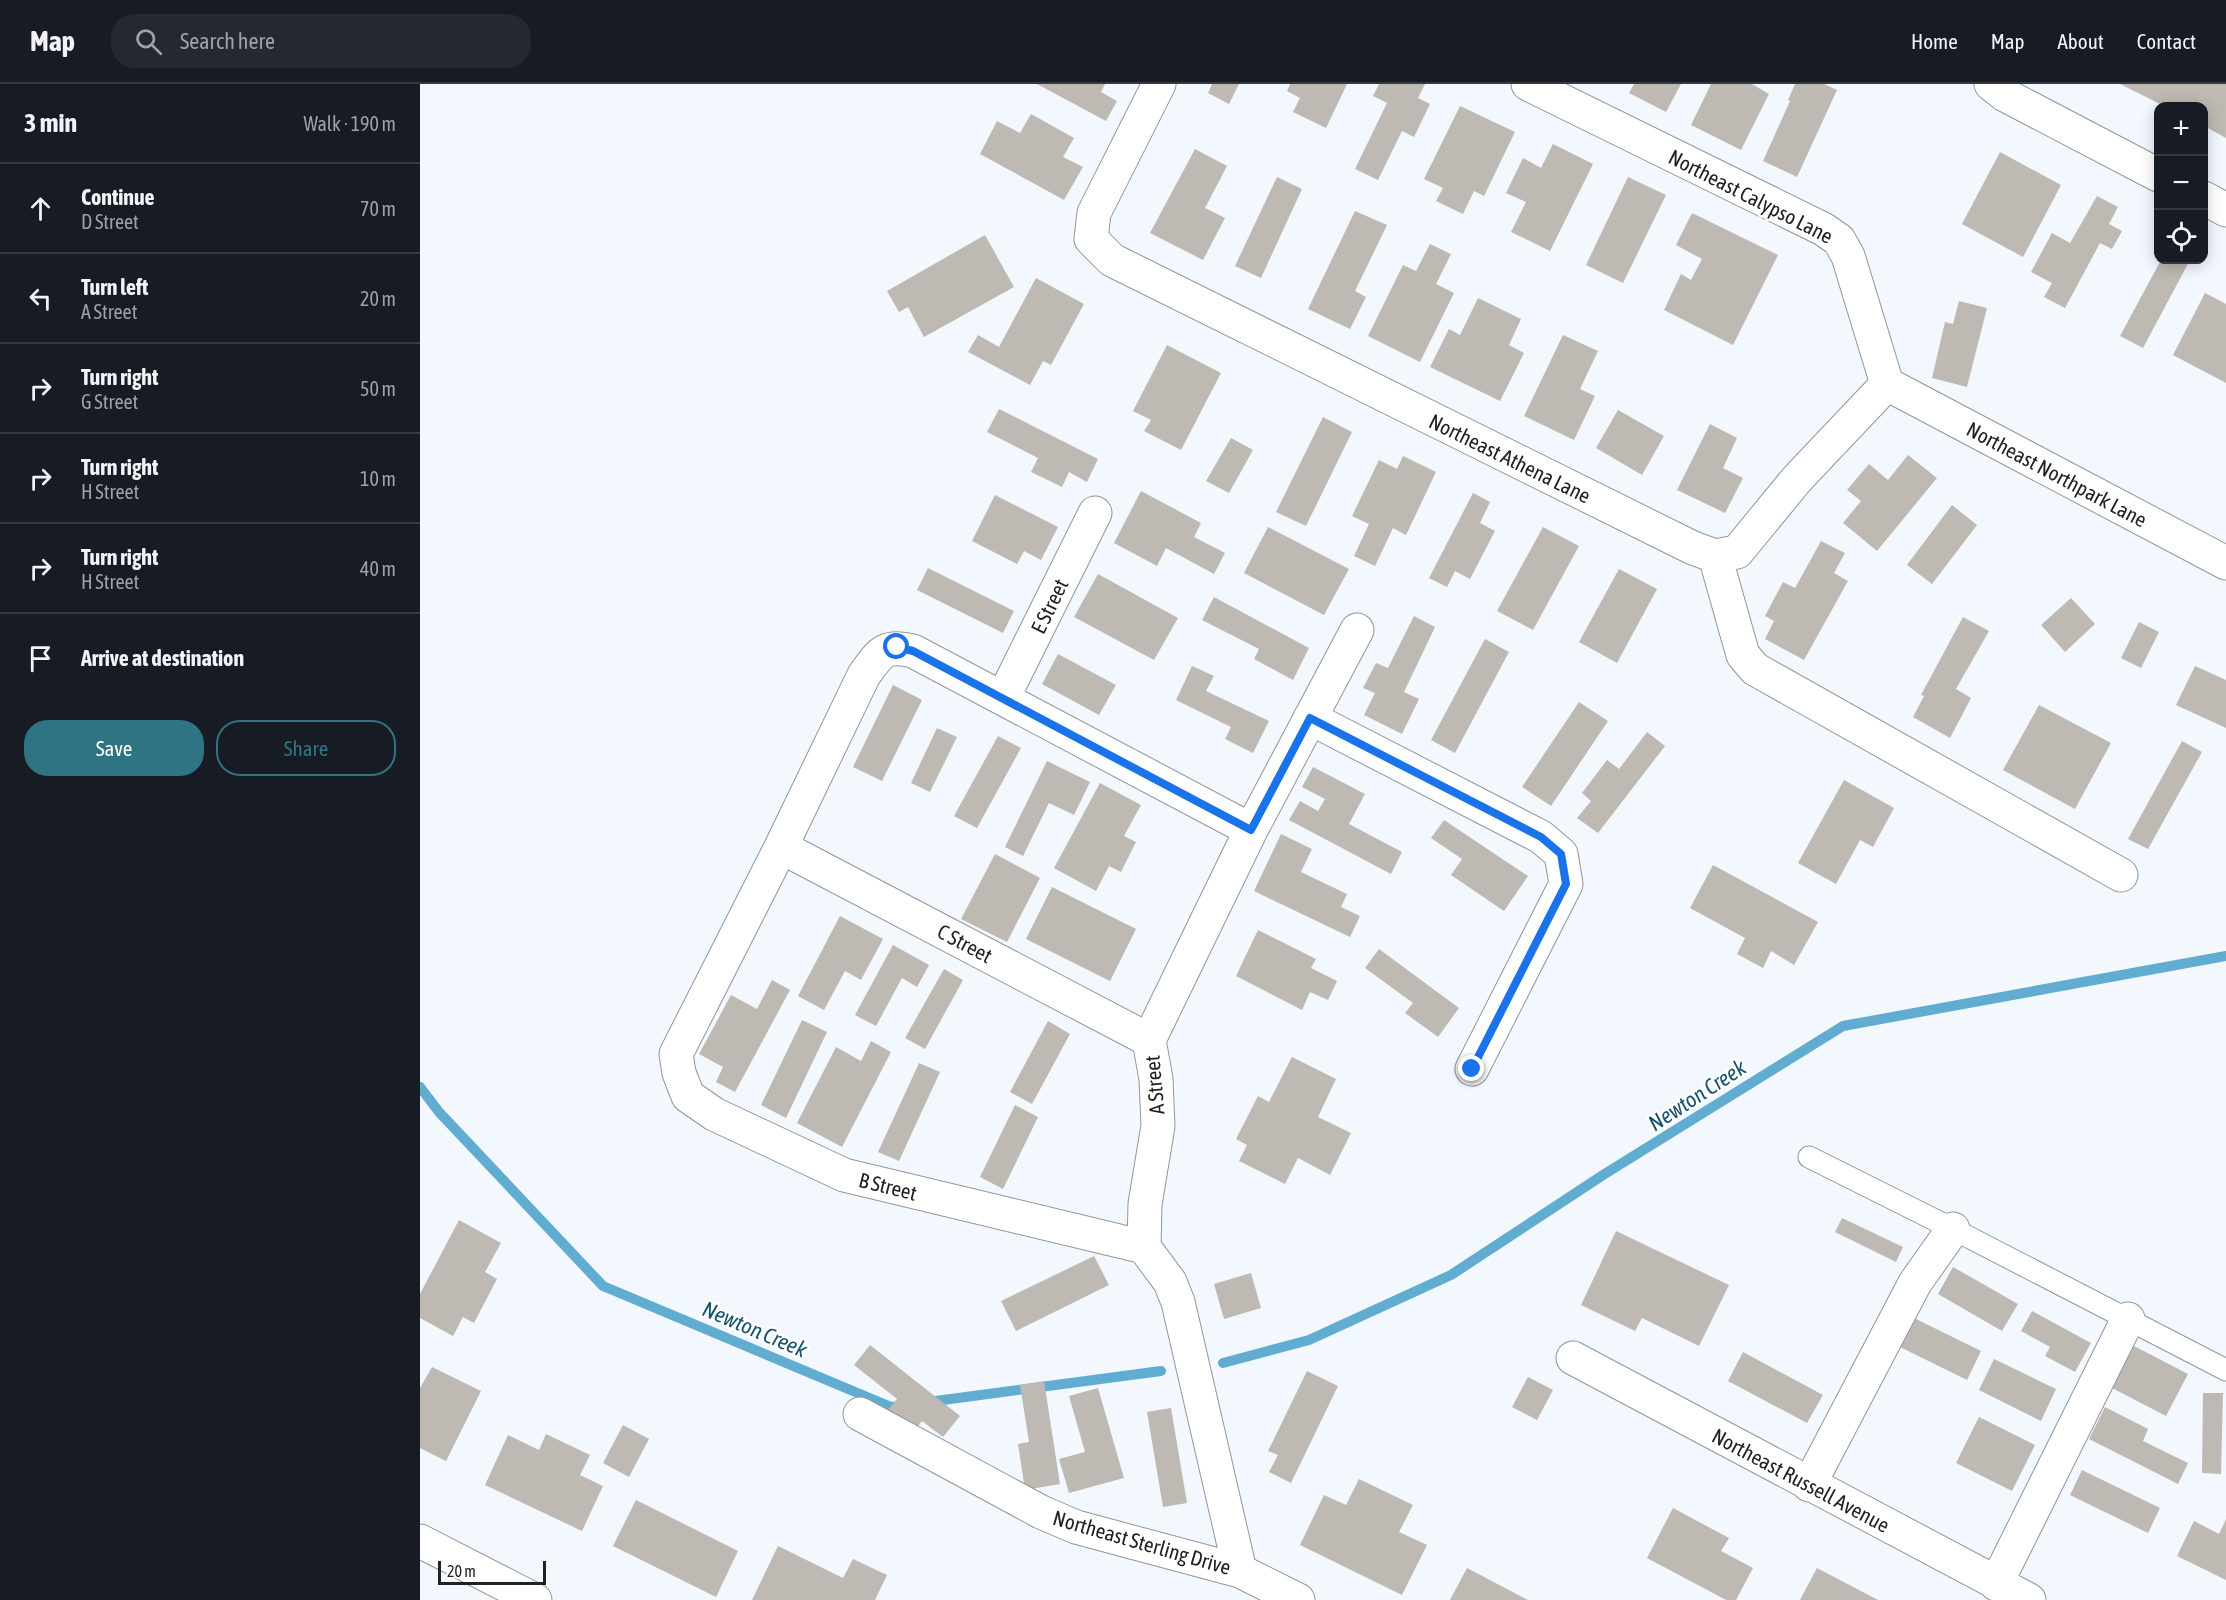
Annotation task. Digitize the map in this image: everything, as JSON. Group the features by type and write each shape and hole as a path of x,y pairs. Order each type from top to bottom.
{"street":[{"name":"Northeast Athena Lane","path":"1159,84 1094,213 1091,239 1112,260 1693,548 1716,556"},
{"name":"Northeast Calypso Lane","path":"1528,84 1812,224 1839,240 1848,256 1887,384"},
{"path":"1991,84 2005,95 2154,173"},
{"path":"2208,200 2226,210"},
{"path":"1887,384 1797,478 1737,552 1716,556 1743,655 1755,669 2121,875"},
{"name":"Northeast Northpark Lane","path":"1887,384 2226,563"},
{"name":"E Street","path":"1003,698 1095,513"},
{"name":"A Street","path":"1144,1247 1144,1204 1158,1126 1156,1079 1149,1040 1251,830 1357,630"},
{"path":"781,847 864,675 879,654 897,647 913,651 1251,830"},
{"path":"1310,718 1541,837 1561,854 1566,884 1472,1069"},
{"name":"C Street","path":"781,847 1149,1040"},
{"name":"B Street","path":"781,847 676,1054 679,1073 688,1096 714,1114 844,1175 1144,1247"},
{"path":"1809,1485 1915,1283 1953,1229"},
{"path":"1144,1247 1170,1282 1178,1302 1240,1571"},
{"path":"1996,1584 2128,1319"},
{"name":"Northeast Russell Avenue","path":"1573,1358 2029,1600"},
{"name":"Northeast Sterling Drive","path":"860,1414 1041,1512 1076,1527 1240,1571 1298,1600"},
{"path":"420,1541 535,1600"}],"lane":[{"path":"1809,1158 1953,1229 2226,1370"}],"building":[{"path":"1037,84 1105,84 1101,92 1117,101 1106,121"},
{"path":"1212,84 1239,84 1229,104 1208,93"},
{"path":"1290,84 1347,84 1326,128 1293,112 1300,98 1287,91"},
{"path":"1379,84 1425,84 1418,98 1430,104 1414,137 1402,131 1378,180 1355,169 1387,103 1373,96"},
{"path":"1634,84 1681,84 1666,112 1629,93"},
{"path":"1711,84 1752,84 1769,94 1741,150 1691,125"},
{"path":"1795,84 1824,84 1837,90 1797,177 1763,161 1790,101 1788,100"},
{"path":"2120,84 2226,84 2226,138 2208,128 2208,102 2156,102"},
{"path":"1460,106 1515,132 1484,196 1474,191 1463,214 1436,201 1443,188 1424,179"},
{"path":"1031,114 1074,138 1063,157 1083,167 1064,200 980,154 997,121 1020,133"},
{"path":"1553,144 1593,164 1550,251 1511,232 1526,202 1506,193 1523,158 1541,168"},
{"path":"1195,149 1227,166 1205,208 1225,218 1203,260 1150,233"},
{"path":"2000,152 2061,185 2023,257 1962,224"},
{"path":"1277,177 1302,189 1261,278 1235,266"},
{"path":"1628,177 1666,195 1623,283 1586,265"},
{"path":"2097,196 2118,207 2109,224 2122,231 2112,249 2100,243 2065,308 2044,297 2052,283 2031,272 2052,233 2070,243"},
{"path":"1355,211 1387,225 1355,291 1366,297 1350,329 1308,309"},
{"path":"1692,213 1778,255 1733,345 1664,310 1681,274 1691,280 1702,259 1676,245"},
{"path":"985,235 1014,287 924,337 908,307 899,312 887,291"},
{"path":"1430,244 1451,254 1436,284 1454,293 1420,362 1368,336 1403,265 1416,271"},
{"path":"2159,264 2188,264 2143,348 2120,336"},
{"path":"1036,278 1084,304 1051,365 1043,361 1030,385 968,352 978,335 999,347"},
{"path":"2205,293 2226,304 2226,383 2173,355"},
{"path":"1478,298 1521,319 1509,345 1524,353 1500,401 1430,367 1449,329 1460,335"},
{"path":"1959,301 1987,308 1967,387 1932,378 1945,322 1953,324"},
{"path":"1563,335 1598,351 1580,389 1595,396 1574,440 1524,416"},
{"path":"1167,345 1221,373 1181,450 1144,431 1151,420 1133,411"},
{"path":"999,409 1098,459 1087,482 1069,472 1062,487 1031,472 1038,458 987,432"},
{"path":"1618,410 1664,436 1642,475 1596,448"},
{"path":"1323,417 1352,432 1306,526 1276,512"},
{"path":"1710,424 1737,438 1723,468 1743,478 1725,513 1677,490"},
{"path":"1231,438 1253,450 1229,493 1206,481"},
{"path":"1908,455 1937,478 1877,551 1843,523 1861,501 1847,490 1869,464 1888,480"},
{"path":"1403,456 1436,472 1406,535 1393,528 1375,566 1354,556 1369,524 1352,516 1379,460 1397,469"},
{"path":"1141,491 1201,523 1194,537 1225,553 1214,574 1166,548 1157,566 1114,543"},
{"path":"1473,493 1490,502 1480,523 1495,531 1470,579 1455,571 1447,587 1429,578"},
{"path":"995,495 1058,527 1041,560 1024,551 1017,564 972,541"},
{"path":"1952,505 1977,525 1932,584 1907,565"},
{"path":"1268,527 1349,569 1324,615 1244,573"},
{"path":"1543,527 1579,546 1533,630 1497,611"},
{"path":"1821,541 1845,553 1834,573 1848,581 1804,660 1765,639 1774,621 1765,616 1783,582 1795,588"},
{"path":"928,568 1014,611 1003,633 917,590"},
{"path":"1619,569 1657,589 1617,663 1579,642"},
{"path":"1098,574 1178,618 1154,660 1074,617"},
{"path":"1214,597 1309,648 1293,680 1254,659 1259,649 1202,620"},
{"path":"2071,598 2095,624 2065,652 2041,625"},
{"path":"1414,616 1435,627 1404,692 1419,699 1402,734 1364,715 1375,693 1363,688 1376,663 1388,668"},
{"path":"1963,617 1989,631 1956,689 1971,698 1950,738 1913,717 1924,696 1921,695"},
{"path":"2139,622 2159,632 2141,668 2121,658"},
{"path":"1485,639 1509,652 1455,753 1431,740"},
{"path":"1058,654 1116,685 1099,715 1042,684"},
{"path":"1192,666 1214,676 1206,691 1269,721 1253,753 1225,739 1231,727 1176,700"},
{"path":"2195,666 2226,680 2226,728 2176,705"},
{"path":"893,685 922,700 882,781 853,767"},
{"path":"1579,702 1608,721 1551,806 1522,787"},
{"path":"2039,705 2111,743 2075,809 2003,770"},
{"path":"937,728 957,737 930,792 911,783"},
{"path":"1647,732 1665,746 1598,833 1577,818 1591,801 1582,793 1607,760 1619,769"},
{"path":"998,736 1021,748 977,828 954,816"},
{"path":"2182,741 2202,752 2148,849 2128,839"},
{"path":"1047,761 1090,782 1074,815 1049,803 1023,856 1005,847"},
{"path":"1313,767 1365,794 1349,824 1402,852 1391,874 1289,820 1300,801 1318,811 1325,799 1302,787"},
{"path":"1844,780 1894,808 1873,847 1860,840 1836,884 1798,863"},
{"path":"1100,783 1141,805 1124,836 1136,842 1121,872 1109,866 1096,891 1054,868"},
{"path":"1444,820 1528,876 1504,911 1451,875 1462,859 1431,838"},
{"path":"1281,834 1312,849 1301,872 1347,894 1341,907 1360,916 1350,937 1254,891"},
{"path":"995,854 1040,878 1007,942 961,919"},
{"path":"1713,865 1818,922 1794,965 1771,951 1763,968 1737,954 1745,938 1690,908"},
{"path":"1052,887 1136,929 1110,981 1026,939"},
{"path":"840,916 883,939 861,980 845,971 824,1010 798,996"},
{"path":"1258,930 1316,959 1311,968 1337,981 1328,1000 1310,992 1302,1010 1236,976"},
{"path":"893,945 929,965 917,987 902,978 876,1026 855,1015"},
{"path":"1379,949 1459,1008 1438,1037 1405,1013 1413,1003 1365,968"},
{"path":"944,969 963,980 925,1049 905,1038"},
{"path":"772,980 790,990 735,1092 716,1082 723,1067 699,1054 731,995 757,1009"},
{"path":"802,1020 827,1032 786,1118 761,1105"},
{"path":"1048,1021 1070,1034 1032,1104 1010,1092"},
{"path":"871,1041 891,1052 842,1147 797,1123 836,1047 861,1061"},
{"path":"1292,1057 1336,1079 1318,1117 1351,1133 1330,1175 1298,1158 1285,1184 1239,1161 1247,1145 1236,1139 1258,1096 1269,1102"},
{"path":"919,1063 940,1072 899,1161 878,1152"},
{"path":"1015,1105 1038,1117 1003,1189 980,1177"},
{"path":"1842,1218 1903,1247 1896,1262 1835,1232"},
{"path":"459,1220 501,1243 485,1272 497,1279 474,1323 463,1317 453,1336 420,1318 420,1294"},
{"path":"1616,1231 1729,1285 1699,1346 1642,1318 1635,1331 1581,1305"},
{"path":"1094,1256 1109,1285 1016,1331 1001,1301"},
{"path":"1953,1267 2018,1304 2002,1331 1938,1294"},
{"path":"1251,1273 1261,1308 1224,1319 1214,1284"},
{"path":"2032,1311 2091,1343 2075,1372 2045,1356 2050,1347 2021,1331"},
{"path":"1914,1318 1981,1351 1967,1380 1900,1347"},
{"path":"870,1345 960,1416 943,1437 922,1421 913,1433 886,1412 897,1399 854,1365"},
{"path":"2134,1346 2188,1374 2166,1416 2112,1388"},
{"path":"1743,1352 1823,1395 1807,1423 1728,1381"},
{"path":"1994,1359 2056,1389 2041,1421 1979,1390"},
{"path":"432,1367 481,1391 446,1461 420,1448 420,1388"},
{"path":"1307,1371 1338,1386 1291,1483 1269,1472 1278,1455 1268,1451"},
{"path":"1528,1377 1553,1390 1537,1420 1512,1407"},
{"path":"1044,1381 1060,1484 1025,1490 1018,1444 1029,1442 1020,1385"},
{"path":"1098,1388 1124,1478 1069,1493 1059,1459 1085,1452 1069,1396"},
{"path":"2203,1393 2223,1393 2221,1474 2202,1473"},
{"path":"2105,1407 2148,1429 2143,1441 2188,1463 2178,1484 2089,1439"},
{"path":"1171,1408 1187,1503 1163,1507 1147,1412"},
{"path":"1979,1417 2035,1445 2012,1491 1956,1463"},
{"path":"623,1425 649,1439 629,1477 603,1463"},
{"path":"546,1434 590,1455 580,1475 603,1486 582,1531 485,1485 508,1435 539,1450"},
{"path":"2082,1470 2160,1508 2148,1533 2070,1495"},
{"path":"1359,1479 1413,1505 1399,1532 1427,1545 1402,1595 1300,1545 1324,1495 1346,1505"},
{"path":"636,1500 738,1551 716,1597 613,1546"},
{"path":"1673,1508 1729,1538 1721,1551 1753,1568 1736,1600 1726,1600 1647,1558"},
{"path":"2226,1519 2226,1580 2177,1556 2194,1521 2219,1534"},
{"path":"778,1546 843,1578 853,1559 887,1575 875,1600 752,1600"},
{"path":"1467,1568 1528,1600 1450,1600"},
{"path":"1817,1568 1878,1600 1800,1600"}],"waterway":[{"name":"Newton Creek","path":"1223,1363 1309,1340 1451,1275 1603,1175 1843,1026 2226,956"},
{"name":"Newton Creek","path":"420,1087 439,1112 603,1286 891,1407 904,1406"},
{"name":"Newton Creek","path":"928,1402 1161,1371"}],"route":[{"path":"897,647 913,651 1251,830 1310,718 1541,837 1561,854 1566,884 1472,1069"}]}
